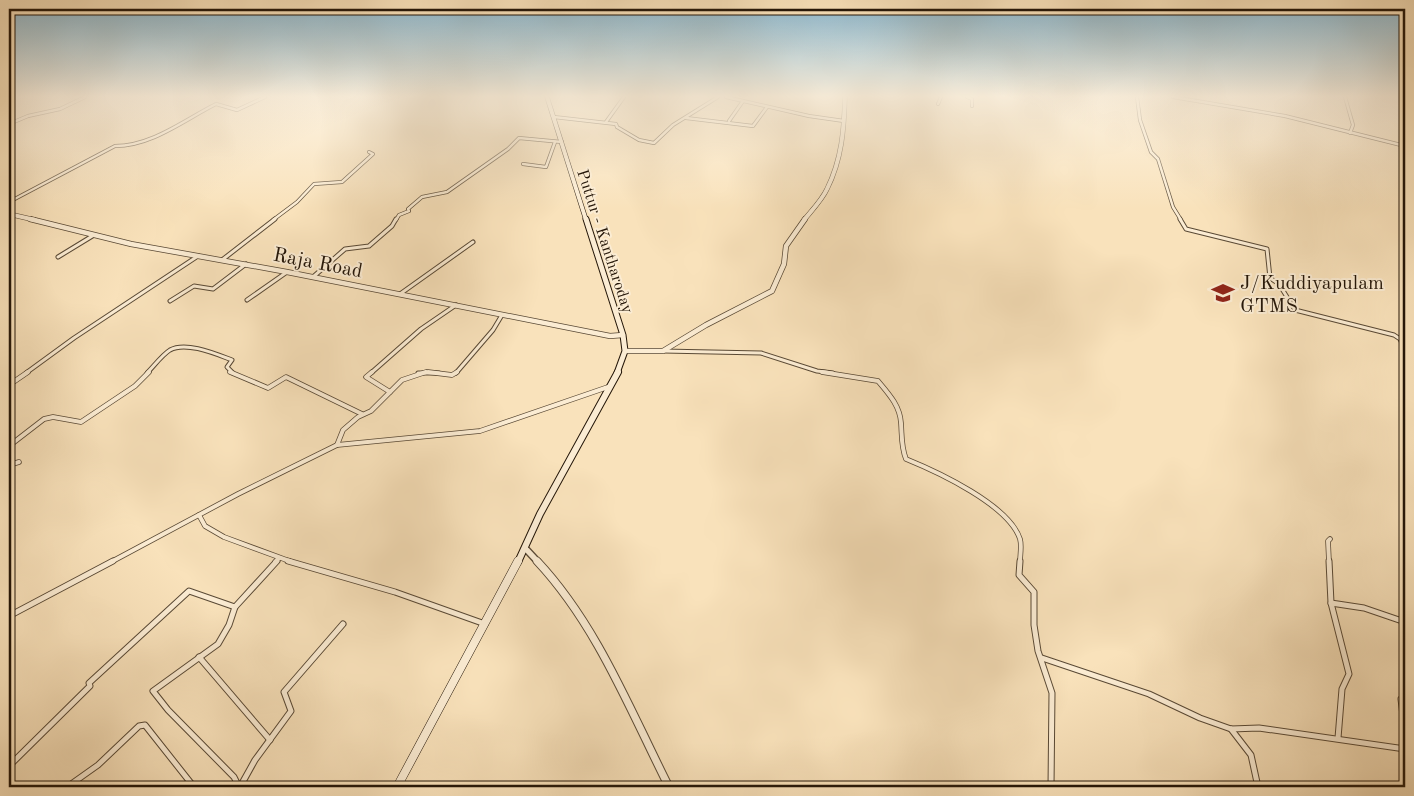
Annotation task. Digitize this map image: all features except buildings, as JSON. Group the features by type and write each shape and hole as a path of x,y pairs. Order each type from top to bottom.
{"main road":[{"name":"Puttur - Kantharoday","path":"559,134 623,335 625,351"},
{"path":"397,787 525,548 540,514 610,387 625,351"}],"street":[{"path":"9,202 115,146 133,146 160,134"},
{"path":"628,134 651,144 663,134"},
{"path":"663,351 706,325 772,291 784,264 786,246 827,189 842,149 843,134"},
{"path":"1145,134 1151,152 1158,159 1173,207 1186,229 1267,249 1270,278 1279,284 1295,310 1394,335 1400,339 1405,350"},
{"path":"1356,134 1405,146"},
{"path":"314,277 345,249 370,246 392,226 399,214 409,211 408,209 417,199 447,192 508,149 519,138 562,142"},
{"path":"523,164 546,167 555,142"},
{"path":"222,260 298,202 314,184 345,180 372,154 369,152"},
{"name":"Raja Road","path":"9,214 131,244 314,277 610,336 623,335"},
{"path":"58,257 94,235"},
{"path":"400,294 473,242"},
{"path":"9,385 74,338 198,256"},
{"path":"170,301 194,286 213,289 246,264"},
{"path":"247,300 287,272"},
{"path":"390,392 366,377 404,342 456,305"},
{"path":"338,445 343,430 351,426 362,414 370,412 390,392 393,386 417,373 430,370 451,376 455,374 493,330 502,315"},
{"path":"9,446 44,418 53,417 81,422 135,386 168,351 177,347 187,347 232,360 227,368 229,371 268,388 286,377 362,414"},
{"path":"625,351 761,353 817,370 878,381 893,399 898,410 901,421 902,450 906,459 946,476 983,498 1002,513 1017,532 1022,549 1019,575 1034,592 1034,626 1038,651 1042,658 1052,693 1052,787"},
{"path":"9,616 199,515 338,445 480,431 610,387"},
{"path":"9,465 19,462"},
{"path":"199,515 205,526 224,537 279,558 395,592 485,624"},
{"path":"1330,539 1328,541 1331,603 1348,659 1348,674 1342,689 1338,738"},
{"path":"525,548 553,578 584,620 669,787"},
{"path":"239,787 234,777 168,710 153,691 218,644 235,607 279,558"},
{"path":"9,766 90,686 89,682 190,591 235,607"},
{"path":"1331,603 1364,608 1405,622"},
{"path":"239,787 291,711 284,692 343,624"},
{"path":"199,657 270,740"},
{"path":"1042,658 1149,694 1200,718 1231,729 1259,728 1405,749"},
{"path":"1402,699 1405,732"},
{"path":"67,787 98,765 140,726 145,726 157,739 194,787"},
{"path":"1231,729 1248,746 1253,755 1258,787"}],"place":[{"name":"J/Kuddiyapulam GTMS","path":"1223,293"}]}
